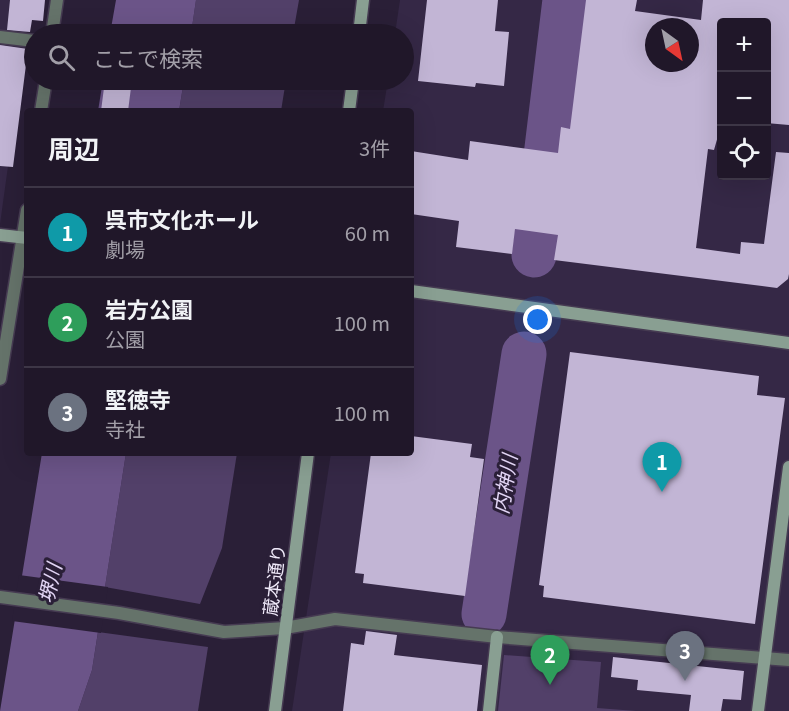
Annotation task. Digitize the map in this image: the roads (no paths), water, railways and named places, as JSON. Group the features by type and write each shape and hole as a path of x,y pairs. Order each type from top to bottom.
{"street":[{"path":"53,24 57,0"},
{"path":"359,24 363,0"},
{"path":"0,37 24,41"},
{"path":"41,108 44,90"},
{"path":"349,108 352,90"},
{"path":"0,235 24,238"},
{"path":"0,379 24,244"},
{"path":"414,291 789,342"},
{"name":"蔵本通り","path":"275,711 308,456"},
{"path":"758,711 789,467"},
{"path":"0,597 119,613 224,632 285,628 335,619 497,637 764,660 789,660"},
{"path":"489,711 497,637"}],"water":[{"path":"116,0 196,0 192,24 112,24"},
{"path":"101,90 182,90 179,108 98,108"},
{"name":"堺川","path":"42,456 126,456 92,670 78,711 0,711"}],"waterway":[{"name":"内神川","path":"534,255 565,0"},
{"name":"内神川","path":"484,614 524,354"}],"place":[{"name":"呉市文化ホール","path":"662,492"},
{"name":"堅徳寺","path":"685,681"},
{"name":"岩方公園","path":"550,685"}]}
